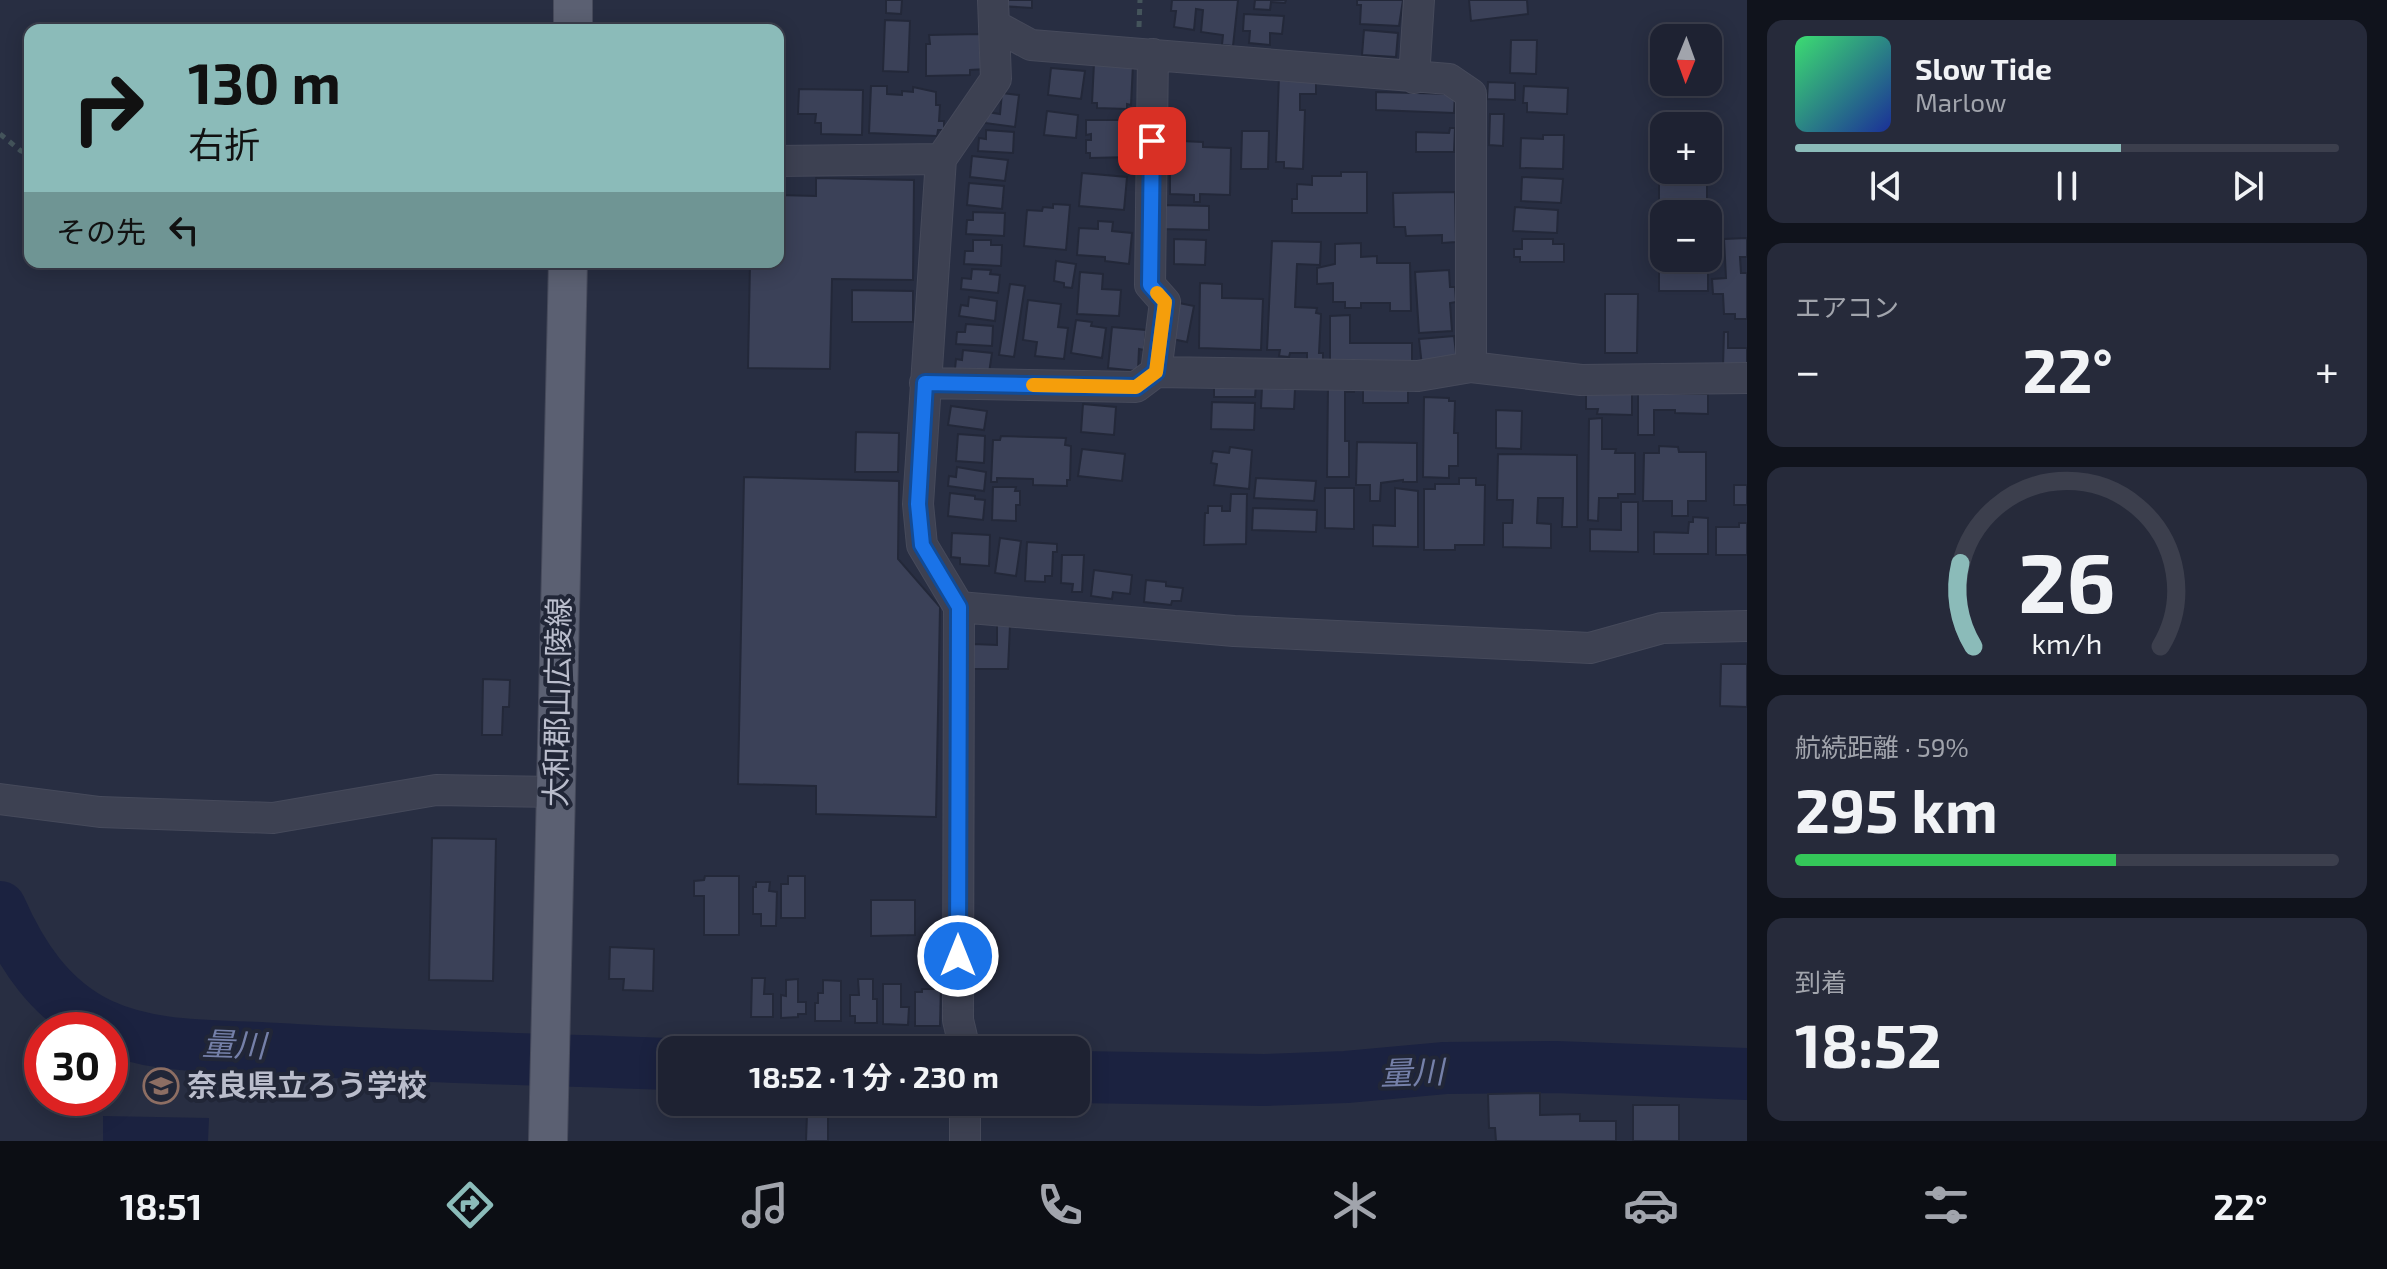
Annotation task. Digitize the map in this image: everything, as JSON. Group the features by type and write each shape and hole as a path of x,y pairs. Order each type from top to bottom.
{"main road":[{"path":"573,0 573,24"},
{"name":"大和郡山広陵線","path":"548,1141 568,268"}],"street":[{"path":"1414,78 1419,0"},
{"path":"994,13 1031,45 1449,79 1471,94 1471,367"},
{"path":"994,13 996,79"},
{"path":"962,1036 958,1020 959,607 922,545 918,504 925,383 941,159 996,79 1031,45"},
{"path":"1153,54 1150,285 1165,302 1156,372"},
{"path":"784,161 941,159"},
{"path":"925,383 1136,387 1156,372 1418,376 1471,367 1581,380 1747,378"},
{"path":"959,607 1234,631 1590,648 1662,628 1747,626"},
{"path":"2,799 100,812 273,818 436,790 556,792"},
{"path":"965,1116 965,1141"}],"path":[{"path":"0,134 24,152"}],"water":[{"path":"103,1116 209,1118 208,1141 103,1141"}],"building":[{"path":"886,0 902,0 901,14 886,13"},
{"path":"1000,0 1032,0 1032,8 1000,6"},
{"path":"1172,0 1238,0 1233,46 1222,45 1223,35 1201,32 1203,10 1196,9 1194,30 1174,27 1176,11 1171,11"},
{"path":"1255,0 1286,0 1285,3 1271,2 1270,10 1254,9"},
{"path":"1357,0 1403,0 1399,26 1360,24 1361,5 1357,5"},
{"path":"1469,0 1527,0 1528,14 1471,21"},
{"path":"1244,14 1284,16 1282,34 1270,33 1270,45 1249,43 1250,31 1243,31"},
{"path":"885,20 910,21 908,72 883,71"},
{"path":"1364,30 1398,33 1396,57 1362,55"},
{"path":"980,34 987,69 970,70 970,75 926,76 929,35"},
{"path":"1511,40 1537,40 1536,74 1510,73"},
{"path":"1094,63 1133,64 1131,105 1127,104 1127,109 1097,108 1097,103 1092,103"},
{"path":"1051,68 1085,71 1081,99 1048,95"},
{"path":"1279,75 1316,77 1316,94 1300,94 1300,110 1305,110 1303,169 1284,168 1284,162 1276,162"},
{"path":"1488,82 1515,83 1515,100 1487,99"},
{"path":"871,86 887,86 887,94 902,95 902,91 913,92 913,87 936,92 936,105 940,105 939,121 944,121 944,130 938,130 937,136 869,133"},
{"path":"1524,86 1568,88 1567,114 1527,112 1527,103 1523,103"},
{"path":"799,89 863,90 862,135 821,134 821,123 815,123 816,114 798,114"},
{"path":"1376,92 1455,94 1454,113 1376,110"},
{"path":"1002,93 1019,95 1015,127 985,123 987,112 1000,114"},
{"path":"1047,111 1078,115 1076,138 1044,135"},
{"path":"1490,114 1504,114 1503,146 1489,145"},
{"path":"1086,120 1132,120 1132,157 1090,158 1090,153 1086,153 1086,140 1091,140 1091,134 1086,135"},
{"path":"1450,128 1455,128 1454,152 1416,152 1416,132 1449,133"},
{"path":"986,130 1014,132 1013,153 978,151 979,138 986,139"},
{"path":"1242,131 1269,131 1268,169 1241,169"},
{"path":"1543,135 1564,135 1563,169 1520,168 1521,138 1543,139"},
{"path":"1181,141 1203,142 1203,147 1231,148 1230,195 1200,194 1200,202 1194,202 1194,195 1170,194 1170,167 1162,167 1162,155 1171,155 1172,144 1181,144"},
{"path":"972,156 1008,160 1005,181 970,177"},
{"path":"1341,172 1367,172 1367,213 1292,213 1292,199 1297,199 1297,184 1312,185 1312,176 1341,176"},
{"path":"1082,173 1127,177 1124,210 1079,206"},
{"path":"1522,177 1563,179 1561,203 1521,201"},
{"path":"816,178 914,180 913,280 832,279 830,369 748,368 750,268 784,268 784,195 816,196"},
{"path":"969,183 1004,186 1002,209 967,205"},
{"path":"1659,184 1707,184 1707,200 1659,200"},
{"path":"1455,192 1456,242 1442,243 1442,235 1406,236 1405,227 1394,227 1393,193"},
{"path":"1053,204 1070,205 1066,250 1024,246 1027,210 1042,211 1043,207 1053,208"},
{"path":"1162,205 1209,206 1209,230 1161,229"},
{"path":"1515,207 1558,210 1557,233 1513,231"},
{"path":"973,212 1005,213 1004,236 966,234 967,220 973,220"},
{"path":"1098,221 1113,222 1112,231 1132,233 1129,264 1105,261 1105,257 1077,255 1079,228 1098,229"},
{"path":"1747,238 1747,257 1740,257 1741,273 1747,273 1747,319 1735,319 1735,314 1724,314 1723,294 1713,294 1712,279 1726,278 1724,239"},
{"path":"1174,239 1206,240 1205,265 1174,264"},
{"path":"1522,239 1553,239 1553,244 1564,244 1564,262 1520,262 1520,257 1514,257 1514,249 1522,249"},
{"path":"973,240 991,240 991,245 1002,245 1001,266 964,264 965,251 973,251"},
{"path":"1272,241 1321,242 1320,265 1297,264 1295,307 1317,308 1316,313 1321,314 1319,353 1323,353 1323,366 1307,366 1307,353 1290,353 1289,357 1279,356 1280,350 1267,350"},
{"path":"1361,243 1361,257 1377,256 1377,263 1410,263 1411,311 1390,311 1390,303 1361,303 1361,308 1345,308 1345,302 1333,302 1333,283 1317,284 1317,268 1335,264 1335,244"},
{"path":"1056,261 1076,264 1072,288 1054,281"},
{"path":"972,269 991,270 990,274 1000,275 998,293 961,289 962,278 971,279"},
{"path":"1449,270 1450,287 1455,287 1456,302 1450,303 1452,331 1419,333 1415,272"},
{"path":"1080,272 1103,274 1102,289 1121,290 1119,316 1077,314"},
{"path":"1659,272 1708,272 1708,291 1659,291"},
{"path":"1200,283 1222,284 1222,298 1263,299 1261,350 1199,348"},
{"path":"1010,284 1025,286 1014,357 999,355"},
{"path":"852,290 913,291 913,322 852,322"},
{"path":"1605,294 1638,294 1637,353 1605,353"},
{"path":"969,297 997,301 995,321 959,316 961,305 968,306"},
{"path":"1028,300 1061,304 1058,327 1068,328 1064,359 1035,356 1037,342 1023,340"},
{"path":"1174,302 1194,306 1187,342 1167,338"},
{"path":"1350,315 1350,343 1412,343 1412,364 1330,364 1330,316"},
{"path":"1076,320 1106,328 1102,358 1071,353"},
{"path":"966,324 993,326 992,346 956,344 957,332 965,332"},
{"path":"1112,327 1146,330 1144,350 1139,349 1138,371 1108,368"},
{"path":"1724,332 1728,332 1728,348 1747,348 1747,367 1723,367"},
{"path":"1454,336 1457,362 1422,366 1419,339"},
{"path":"963,350 992,353 989,373 955,369 956,359 962,360"},
{"path":"1214,383 1256,384 1255,397 1214,397"},
{"path":"1363,386 1408,387 1408,403 1363,403"},
{"path":"1262,387 1295,389 1294,409 1261,408"},
{"path":"1328,387 1354,387 1354,392 1345,392 1349,477 1327,477"},
{"path":"1586,393 1632,394 1632,415 1597,414 1598,409 1586,409"},
{"path":"1638,394 1708,394 1708,414 1654,410 1654,435 1638,435"},
{"path":"1424,397 1455,401 1454,433 1458,433 1458,466 1449,466 1449,478 1423,477"},
{"path":"1212,402 1255,403 1254,430 1211,429"},
{"path":"1083,404 1116,407 1114,435 1081,432"},
{"path":"951,406 987,411 984,430 948,425"},
{"path":"1496,410 1522,411 1521,449 1496,448"},
{"path":"1602,418 1602,449 1616,449 1615,453 1635,453 1635,494 1599,498 1598,521 1588,520 1589,419"},
{"path":"856,432 899,433 898,472 855,472"},
{"path":"958,434 985,436 984,463 956,461"},
{"path":"1001,436 1066,438 1065,445 1071,446 1067,486 1033,485 1033,479 997,478 997,482 991,482 993,440 1000,440"},
{"path":"1357,442 1417,443 1417,482 1381,483 1380,501 1370,501 1370,485 1356,485"},
{"path":"1659,446 1678,447 1679,452 1706,452 1706,501 1688,501 1688,516 1672,516 1672,501 1643,501 1644,453 1659,453"},
{"path":"1230,447 1252,450 1249,489 1214,485 1217,464 1211,463 1213,451 1229,453"},
{"path":"1082,449 1125,454 1122,481 1078,476"},
{"path":"1498,454 1577,455 1577,527 1562,527 1563,498 1538,498 1537,523 1551,524 1551,548 1503,547 1503,523 1512,523 1513,500 1497,500"},
{"path":"957,467 986,472 984,491 948,486 949,476 956,477"},
{"path":"744,477 899,481 898,559 940,607 936,817 816,814 816,786 738,784"},
{"path":"1256,478 1316,481 1314,501 1254,498"},
{"path":"1459,478 1476,478 1476,485 1485,485 1484,545 1455,545 1455,550 1424,550 1424,489 1435,489 1435,484 1459,484"},
{"path":"1734,485 1747,485 1747,505 1734,505"},
{"path":"993,487 1016,487 1015,491 1020,491 1016,521 992,520"},
{"path":"1325,488 1354,488 1354,529 1325,528"},
{"path":"1395,488 1418,491 1418,547 1373,546 1373,525 1395,526"},
{"path":"950,493 985,500 983,520 948,516"},
{"path":"1231,494 1247,494 1246,544 1204,545 1208,506 1222,506 1222,511 1230,511"},
{"path":"1621,502 1638,502 1638,552 1590,551 1590,529 1621,530"},
{"path":"1253,508 1317,510 1316,532 1252,530"},
{"path":"1693,517 1708,518 1708,554 1654,554 1654,532 1688,533"},
{"path":"1739,523 1747,523 1747,555 1716,555 1716,527 1739,527"},
{"path":"952,533 990,535 989,566 960,564 960,558 951,557"},
{"path":"1000,538 1021,541 1016,576 995,573"},
{"path":"1027,542 1057,544 1057,552 1053,552 1052,576 1045,576 1045,582 1025,581"},
{"path":"1062,555 1084,555 1082,592 1072,592 1073,584 1061,583"},
{"path":"1094,570 1132,575 1130,594 1113,592 1112,599 1091,596"},
{"path":"1146,580 1183,588 1181,601 1172,601 1171,605 1144,602"},
{"path":"997,624 1010,625 1008,669 973,669 973,644 997,645"},
{"path":"1721,664 1747,664 1747,707 1720,706"},
{"path":"483,679 510,680 509,707 503,707 502,735 482,735"},
{"path":"432,838 496,839 493,981 429,980"},
{"path":"705,876 739,876 739,935 704,935 704,896 694,896 694,881 704,880"},
{"path":"788,876 805,876 805,918 781,918 781,884 788,884"},
{"path":"756,882 770,882 769,891 777,892 776,926 761,926 761,914 753,914 753,887 756,887"},
{"path":"871,900 915,900 915,935 871,936"},
{"path":"610,947 654,949 653,991 623,990 624,979 609,979"},
{"path":"752,978 765,978 764,994 773,994 773,1017 751,1017"},
{"path":"798,979 798,1002 806,1002 806,1014 781,1018 781,995 786,996 786,980"},
{"path":"858,979 873,979 877,1023 855,1023 855,1016 850,1016 850,995 859,995"},
{"path":"823,980 841,981 841,1021 815,1021 815,1003 818,1003 818,993 823,993"},
{"path":"883,984 901,984 901,1007 909,1007 908,1025 883,1024"},
{"path":"941,984 940,1026 915,1026 915,992 935,989 935,985"},
{"path":"1540,1093 1540,1115 1580,1114 1580,1121 1616,1121 1616,1141 1496,1141 1495,1128 1489,1128 1488,1094"},
{"path":"1633,1105 1679,1105 1679,1141 1633,1141"},
{"path":"807,1116 828,1116 828,1141 806,1141"}],"waterway":[{"name":"量川","path":"0,907 28,959 66,1002 100,1024 143,1038 210,1046 658,1064"},
{"name":"量川","path":"1090,1077 1264,1080 1346,1077 1445,1068 1555,1067 1747,1074"}],"slow traffic":[{"path":"1033,385 1136,387 1156,372 1165,302 1157,293"}],"place":[{"name":"奈良県立ろう学校","path":"161,1086"}],"route":[{"path":"958,956 959,607 922,545 918,504 925,383 1136,387 1156,372 1165,302 1150,285 1152,141"}]}
